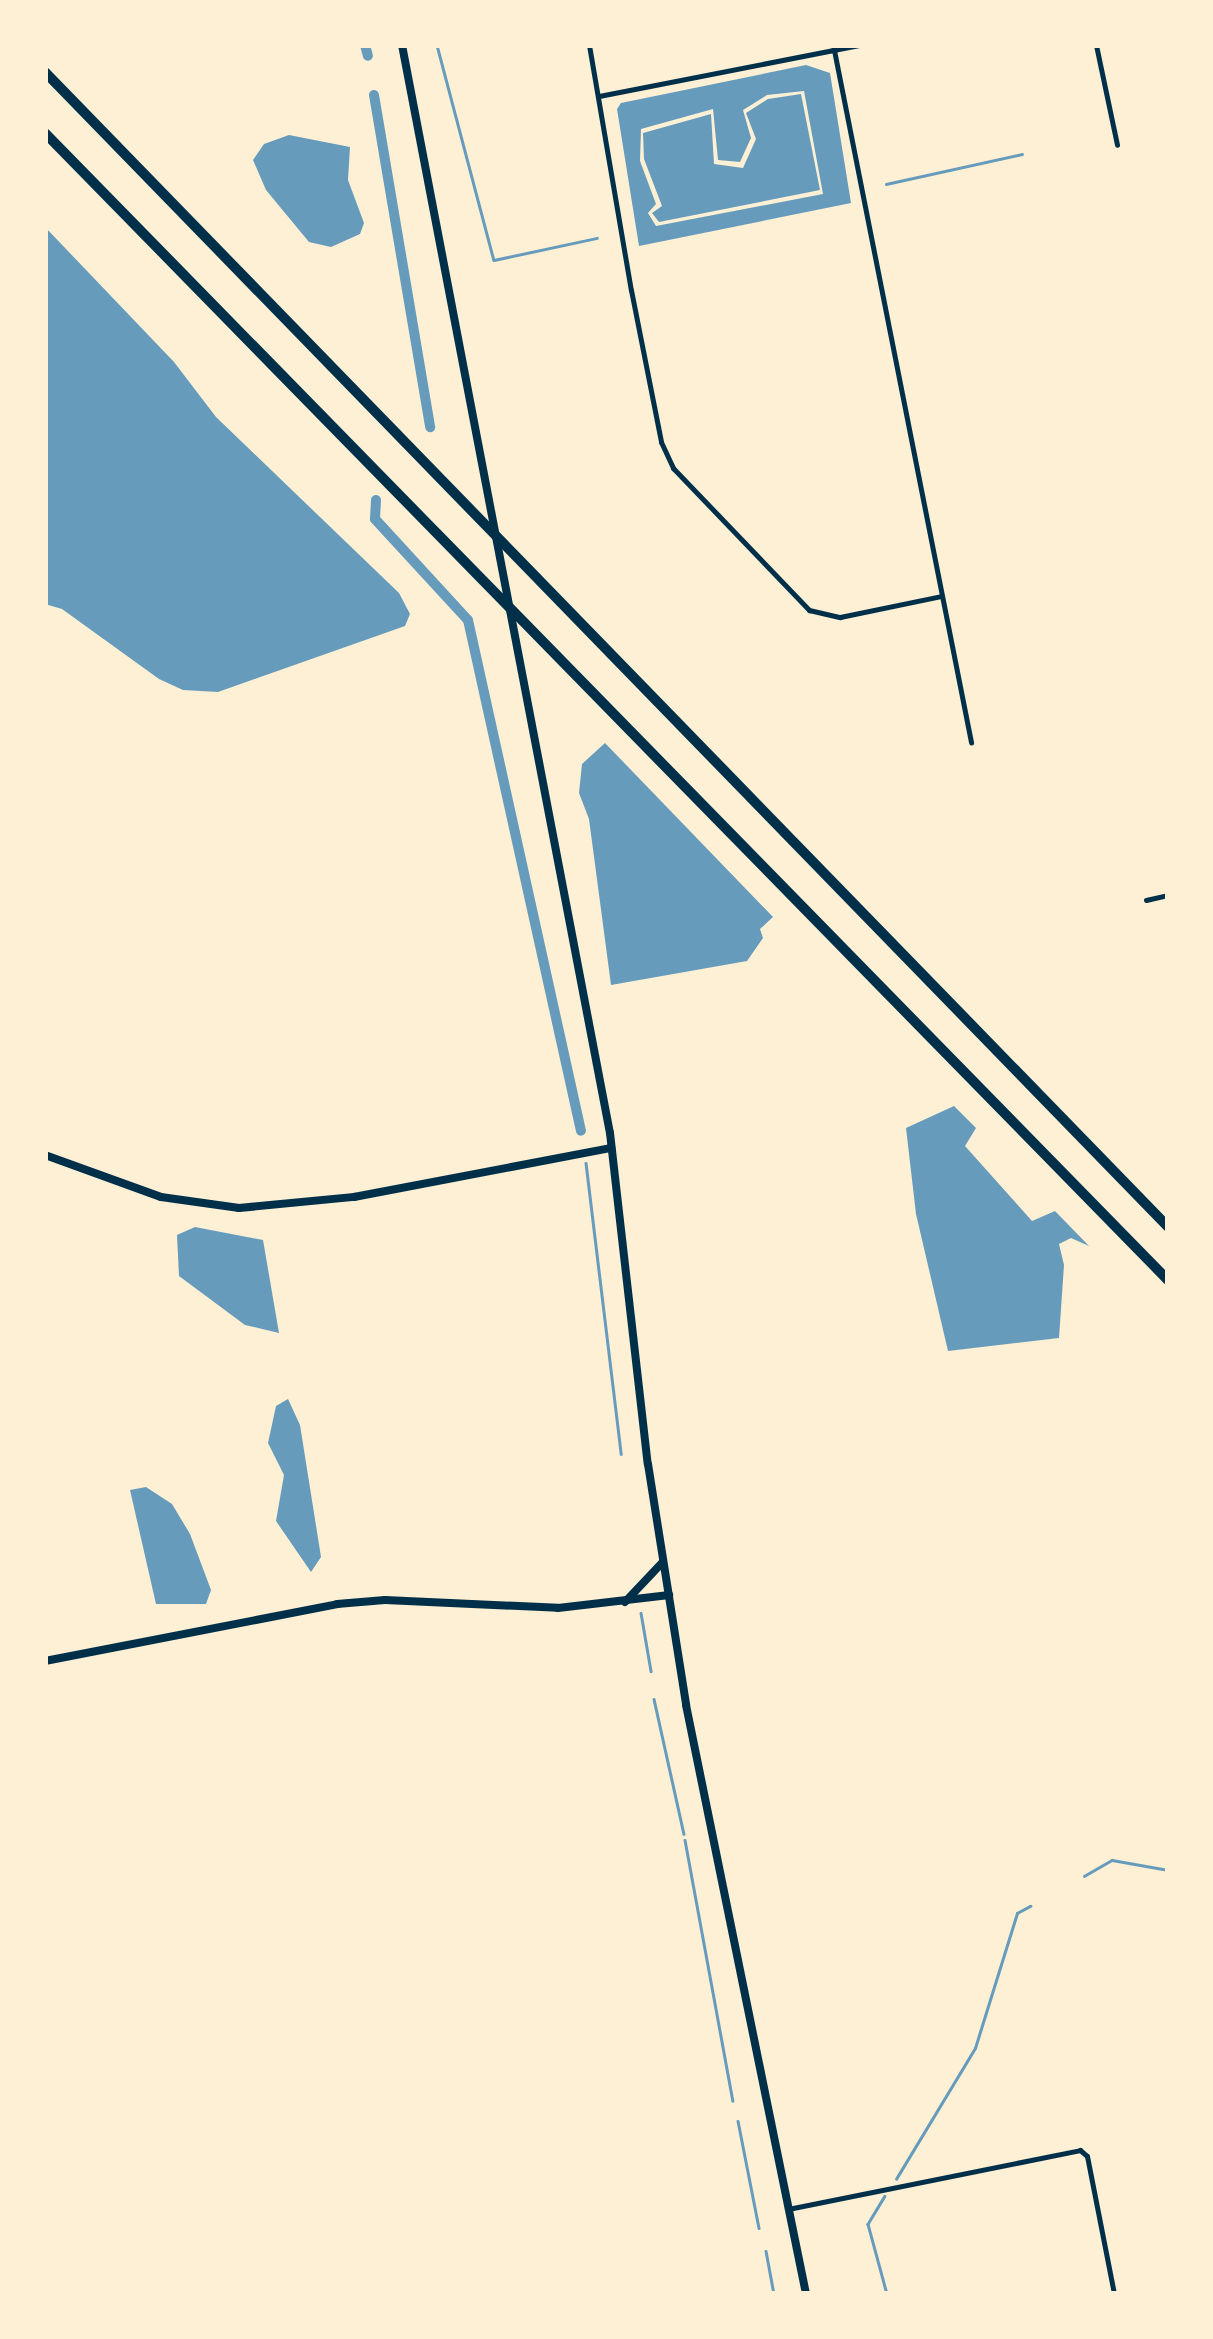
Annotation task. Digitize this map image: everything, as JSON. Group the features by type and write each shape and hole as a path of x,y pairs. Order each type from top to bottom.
{"highway":[{"path":"45,72 1168,1227"},
{"path":"45,133 1168,1280"}],"main road":[{"path":"402,45 525,665 611,1148 663,1562 806,2294"},
{"path":"45,1155 109,1182 239,1208 354,1197 611,1148"},
{"path":"625,1602 663,1562"},
{"path":"45,1661 337,1604 385,1600 558,1608 669,1595"}],"street":[{"path":"589,45 657,423 673,468 810,610 840,617 942,596"},
{"path":"599,96 859,45"},
{"path":"1096,45 1117,145"},
{"path":"834,48 970,742"},
{"path":"1146,900 1168,895"},
{"path":"788,2209 1080,2150 1087,2156 1114,2294"}],"water":[{"path":"806,65 830,73 851,203 639,246 617,109 621,103","holes":["804,91 823,194 656,226 648,213 656,204 640,161 641,129 713,109 718,160 740,162 751,138 743,110 767,95"]},
{"path":"801,94 820,190 659,222 652,213 662,206 644,159 643,133 711,114 714,164 743,168 756,139 746,113 768,99"},
{"path":"289,135 350,147 348,180 364,223 360,234 331,247 309,242 266,190 253,160 264,144"},
{"path":"45,227 174,362 216,417 399,593 410,614 405,626 218,692 183,690 159,679 62,609 45,604"},
{"path":"605,743 773,917 760,929 763,938 747,961 611,985 589,819 579,793 582,764"},
{"path":"954,1106 976,1128 965,1146 1032,1221 1055,1211 1089,1246 1071,1238 1059,1244 1064,1265 1059,1338 948,1351 916,1214 906,1128"},
{"path":"195,1227 263,1240 279,1333 245,1325 179,1276 177,1235"},
{"path":"288,1399 300,1425 321,1557 311,1572 276,1521 284,1475 268,1443 276,1406"},
{"path":"146,1487 172,1504 190,1534 211,1590 206,1604 156,1604 130,1490"}],"waterway":[{"path":"365,45 368,56"},
{"path":"437,45 494,260 597,238"},
{"path":"374,95 430,427"},
{"path":"886,184 1022,154"},
{"path":"376,500 375,519 468,620 581,1131"},
{"path":"586,1163 621,1454"},
{"path":"641,1613 651,1671"},
{"path":"654,1699 684,1834"},
{"path":"685,1840 733,2101"},
{"path":"1084,1876 1112,1860 1168,1870"},
{"path":"896,2179 975,2048 1017,1913 1030,1906"},
{"path":"738,2121 759,2228"},
{"path":"885,2196 868,2224 887,2294"},
{"path":"766,2251 774,2294"}]}
